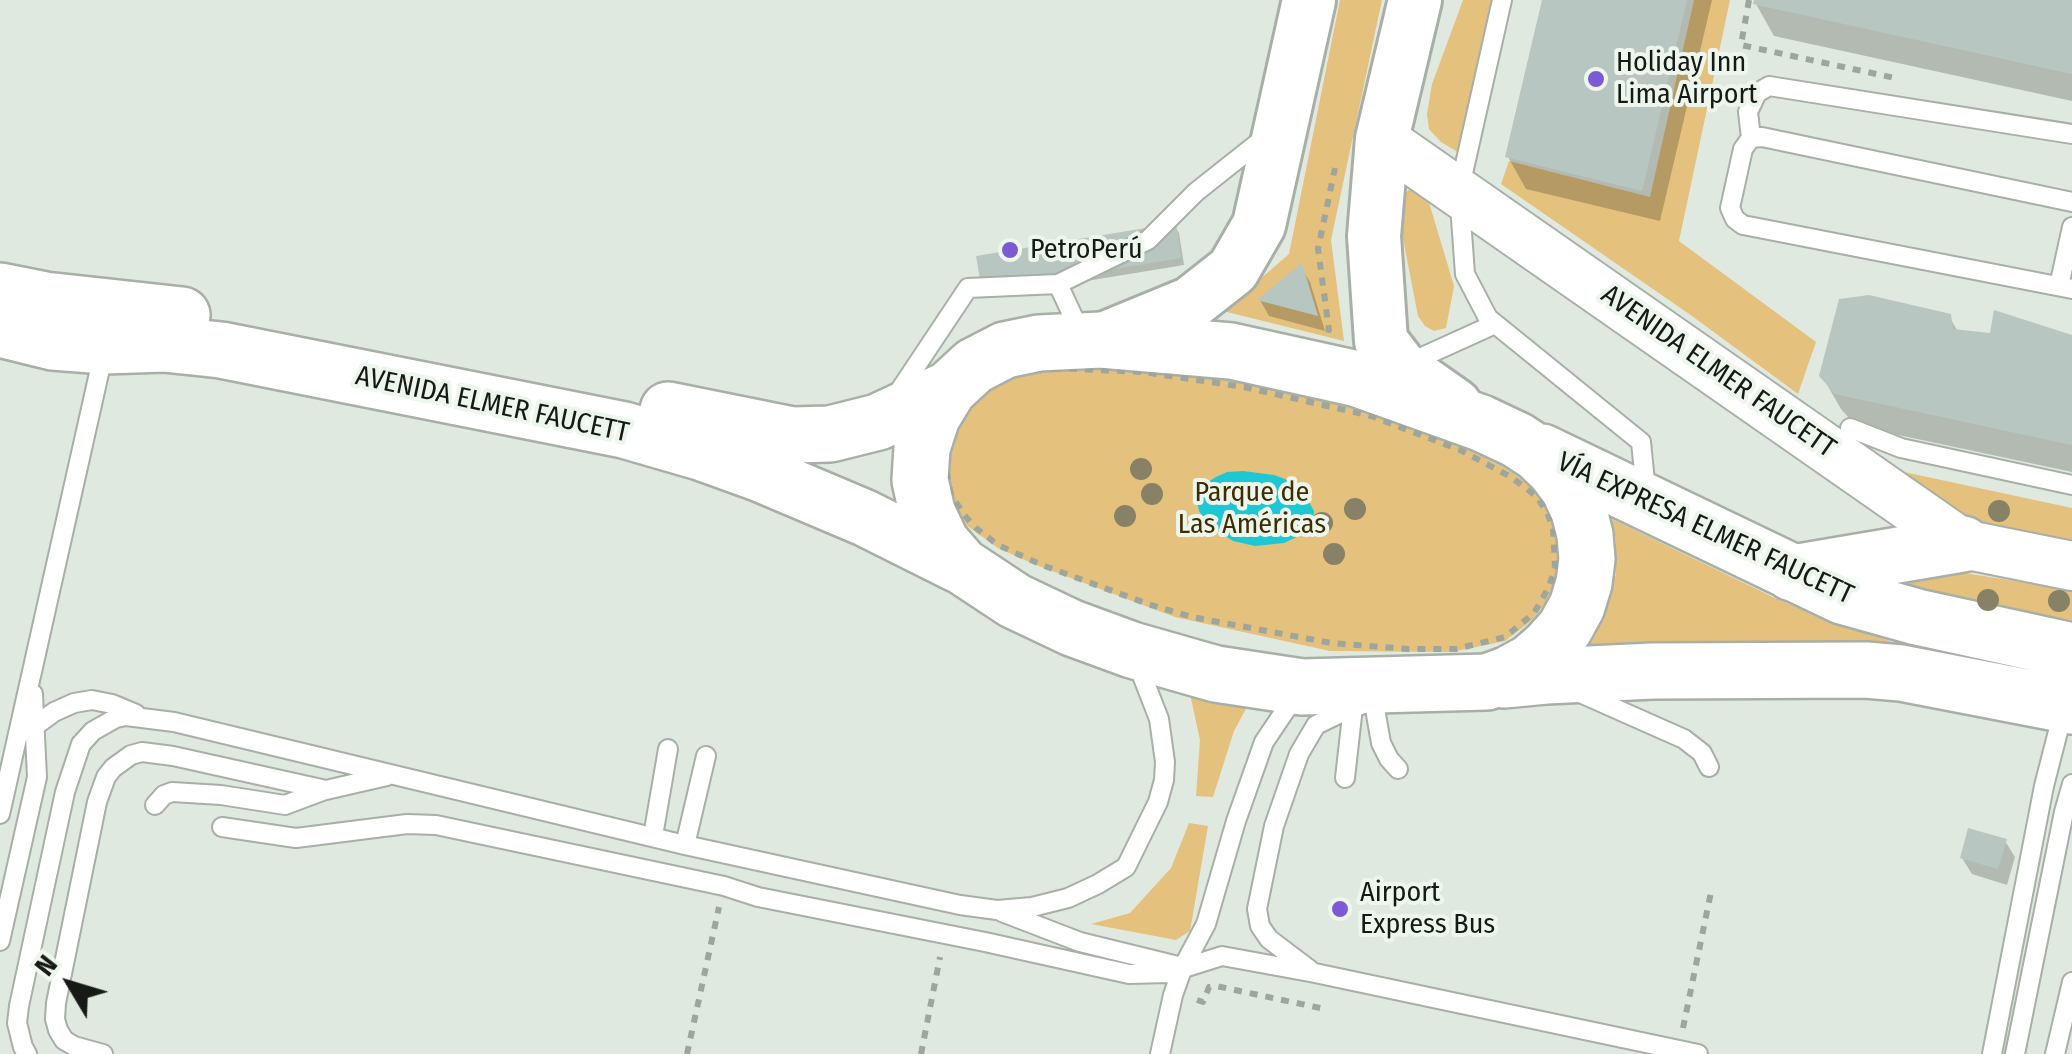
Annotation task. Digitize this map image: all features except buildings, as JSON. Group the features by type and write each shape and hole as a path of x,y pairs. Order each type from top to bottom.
{"highway":[{"name":"AVENIDA ELMER FAUCETT","path":"0,290 45,300 260,322 792,435 830,434 878,422 948,389 974,366 1005,350 1040,342 1093,340 1231,351 1358,379 1499,432"},
{"name":"AVENIDA ELMER FAUCETT","path":"0,330 53,342 105,346 164,344 221,350 624,430 761,474 865,518 962,566"},
{"path":"948,389 932,417 922,448 920,480 927,512 941,542 962,566 1015,601 1072,628 1216,674 1302,687 1462,683 1654,671 1866,670 2068,705"},
{"path":"1462,683 1510,674 1531,662 1557,637 1577,606 1587,559 1579,511 1569,489 1536,453 1499,432"},
{"name":"VÍA EXPRESA ELMER FAUCETT","path":"1499,432 1855,600 2072,651"},
{"path":"1792,573 1963,544"}],"main road":[{"path":"1093,340 1191,303 1233,270 1259,225 1309,0"},
{"path":"1415,0 1382,139 1374,236 1381,341 1401,366 1499,432"},
{"name":"AVENIDA ELMER FAUCETT","path":"1382,139 1963,544 2072,566"}],"lane":[{"path":"1502,0 1459,191 1465,274 1488,318 1641,442 1647,503"},
{"path":"2072,134 1768,86 1757,93 1748,112 1751,138 1743,149 1730,208 1743,225 2065,287 2072,227"},
{"path":"878,422 968,288 1058,284 1148,240 1196,192 1284,122"},
{"path":"1751,138 1762,137 2072,202"},
{"path":"1058,284 1093,340"},
{"path":"1401,366 1495,324"},
{"path":"0,814 105,346"},
{"path":"1850,428 1901,448 2072,486"},
{"path":"27,1054 18,1023 19,1006 64,792 81,744 104,722 126,716 192,727 685,844 998,910 1068,898 1126,867 1158,802 1165,762 1158,720 1132,650"},
{"path":"0,942 37,778 31,673"},
{"path":"1546,676 1684,740 1702,753 1710,767"},
{"path":"1315,973 1268,939 1260,926 1257,908 1274,826 1299,754 1316,725 1353,707 1397,701 1462,683"},
{"path":"1160,1054 1183,967 1206,924 1264,742 1302,687"},
{"path":"36,726 54,712 92,700 146,718"},
{"path":"1374,703 1381,743 1398,768"},
{"path":"1992,1054 2044,786 2068,705"},
{"path":"1345,778 1353,707"},
{"path":"653,836 668,749"},
{"path":"103,1054 64,1040 55,1019 96,802 113,768 121,760 142,752 326,790"},
{"path":"685,844 706,756"},
{"path":"155,805 172,792 285,805 326,790 392,775"},
{"path":"2015,1054 2072,784"},
{"path":"222,827 296,838 420,824 457,829 1129,974 1168,973 1222,956 1698,1053"},
{"path":"998,910 1080,942 1183,967"},
{"path":"2055,1054 2072,982"}],"path":[{"path":"1740,45 1749,0"},
{"path":"1092,368 1244,387 1371,416 1460,450 1511,477 1536,496 1547,512 1553,528 1555,567 1544,599 1523,624 1505,637 1456,648 1331,643 1192,617 1042,565 998,545 976,528 951,495 946,452 956,418 966,402 983,386 1014,372 1092,368"},
{"path":"686,1054 724,886"},
{"path":"1679,1049 1711,892"},
{"path":"921,1054 942,945"},
{"path":"1174,995 1203,1002 1208,989 1216,986 1325,1010"}],"green space":[{"path":"1340,0 1382,0 1331,240 1344,341 1223,311 1289,254"},
{"path":"1463,0 1492,0 1461,154 1429,129 1427,114 1432,84"},
{"path":"1694,0 1730,0 1679,241 1816,342 1798,394 1501,184 1509,161 1650,197"},
{"path":"1410,189 1428,199 1454,286 1446,328 1434,331 1418,316 1399,218 1403,195"},
{"name":"Parque de Las Américas","path":"1124,365 1240,382 1373,412 1448,440 1505,468 1534,487 1552,514 1559,565 1546,603 1531,621 1505,641 1452,652 1330,651 1175,617 1036,565 998,548 966,525 948,495 944,472 956,413 1007,371"},
{"path":"1890,469 2072,508 2072,547 1975,526"},
{"path":"1612,519 1779,600 1905,647 1582,647 1616,575"},
{"path":"1939,569 2072,590 2072,620 1933,596 1878,574"},
{"path":"1190,694 1248,705 1234,731 1213,797 1196,796 1200,740"},
{"path":"1189,823 1208,826 1190,931 1176,940 1091,924 1130,913 1171,868"}],"water":[{"path":"1243,471 1274,475 1304,493 1314,511 1305,533 1284,543 1255,546 1233,541 1212,528 1199,511 1199,493 1216,477"}],"place":[{"name":"Holiday Inn Lima Airport","path":"1596,79"},
{"name":"PetroPerú","path":"1010,250"},
{"name":"Airport Express Bus","path":"1340,909"}]}
